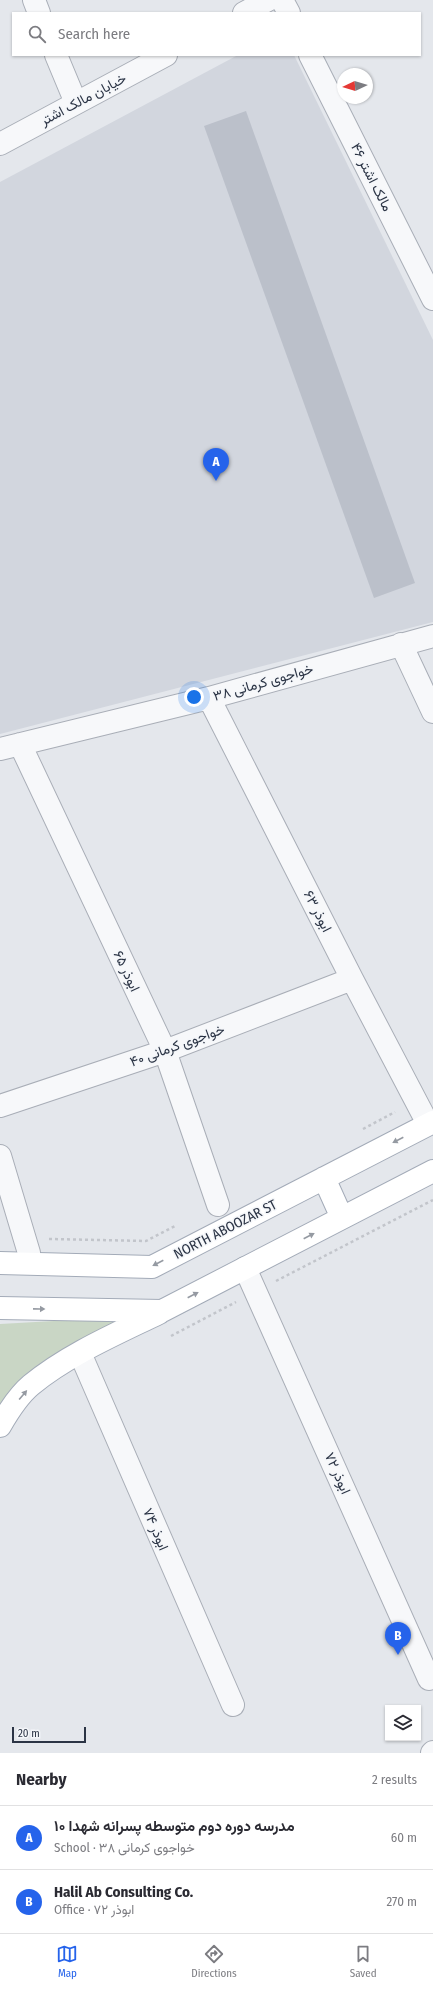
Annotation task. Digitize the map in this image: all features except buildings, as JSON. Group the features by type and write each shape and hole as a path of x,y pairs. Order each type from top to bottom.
{"main road":[{"name":"NORTH ABOOZAR ST","path":"11,1259 152,1267 431,1123"},
{"path":"0,1426 8,1413 30,1386 80,1353 433,1171"},
{"path":"324,1178 342,1218"},
{"path":"0,1308 162,1311"}],"street":[{"path":"34,0 39,12"},
{"path":"246,12 268,0"},
{"path":"282,0 288,12"},
{"path":"56,56 76,103"},
{"name":"خیابان مالک اشتر","path":"0,144 164,56"},
{"name":"مالک اشتر ۴۶","path":"311,56 433,299"},
{"name":"خواجوی کرمانی ۳۸","path":"10,747 209,698 433,636"},
{"path":"401,644 433,712"},
{"name":"ابوذر ۶۳","path":"209,698 352,980 431,1123"},
{"name":"ابوذر ۶۵","path":"10,747 165,1050 218,1205"},
{"name":"خواجوی کرمانی ۴۰","path":"0,1106 165,1050 352,980"},
{"path":"0,1156 11,1259"},
{"name":"ابوذر ۷۲","path":"245,1268 429,1679"},
{"name":"ابوذر ۷۴","path":"80,1353 233,1705"}],"shaded area":[{"path":"236,56 294,56 433,340 433,622 0,734 0,182"}],"green space":[{"path":"125,1317 73,1344 40,1365 11,1391 0,1407 0,1324"}],"place":[{"name":"مدرسه دوره دوم متوسطه پسرانه شهدا ۱۰","path":"216,481"},
{"name":"Halil Ab Consulting Co.","path":"398,1655"}]}
